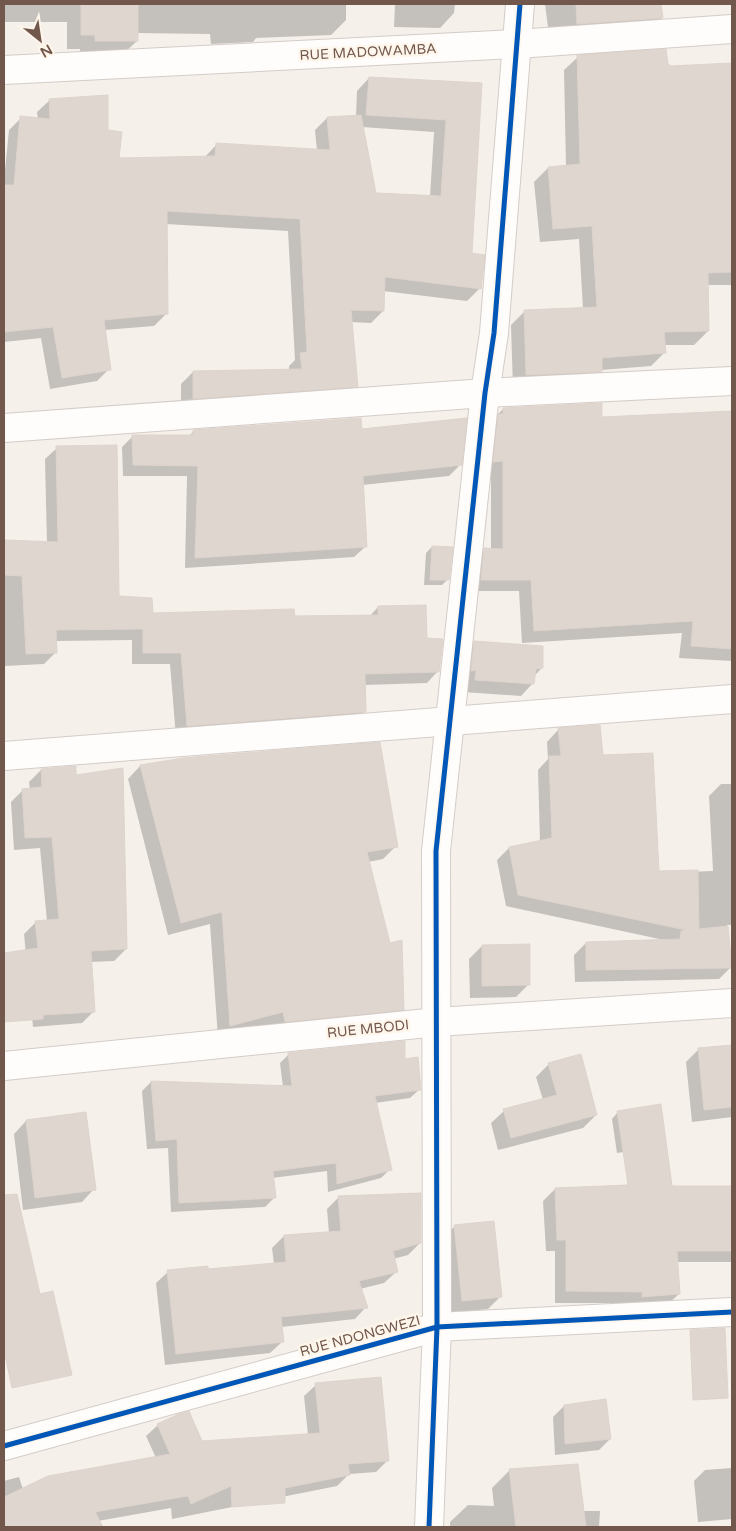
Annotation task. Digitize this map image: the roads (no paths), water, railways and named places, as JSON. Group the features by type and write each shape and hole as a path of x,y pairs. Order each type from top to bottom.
{"street":[{"path":"429,1527 437,1327 436,851 485,393 494,333 520,4"},
{"name":"RUE MADOWAMBA","path":"4,70 517,44 732,29"},
{"path":"4,428 485,393 732,381"},
{"path":"4,756 732,699"},
{"name":"RUE MBODI","path":"4,1066 436,1022 732,1003"},
{"name":"RUE NDONGWEZI","path":"4,1446 437,1327 732,1312"}]}
